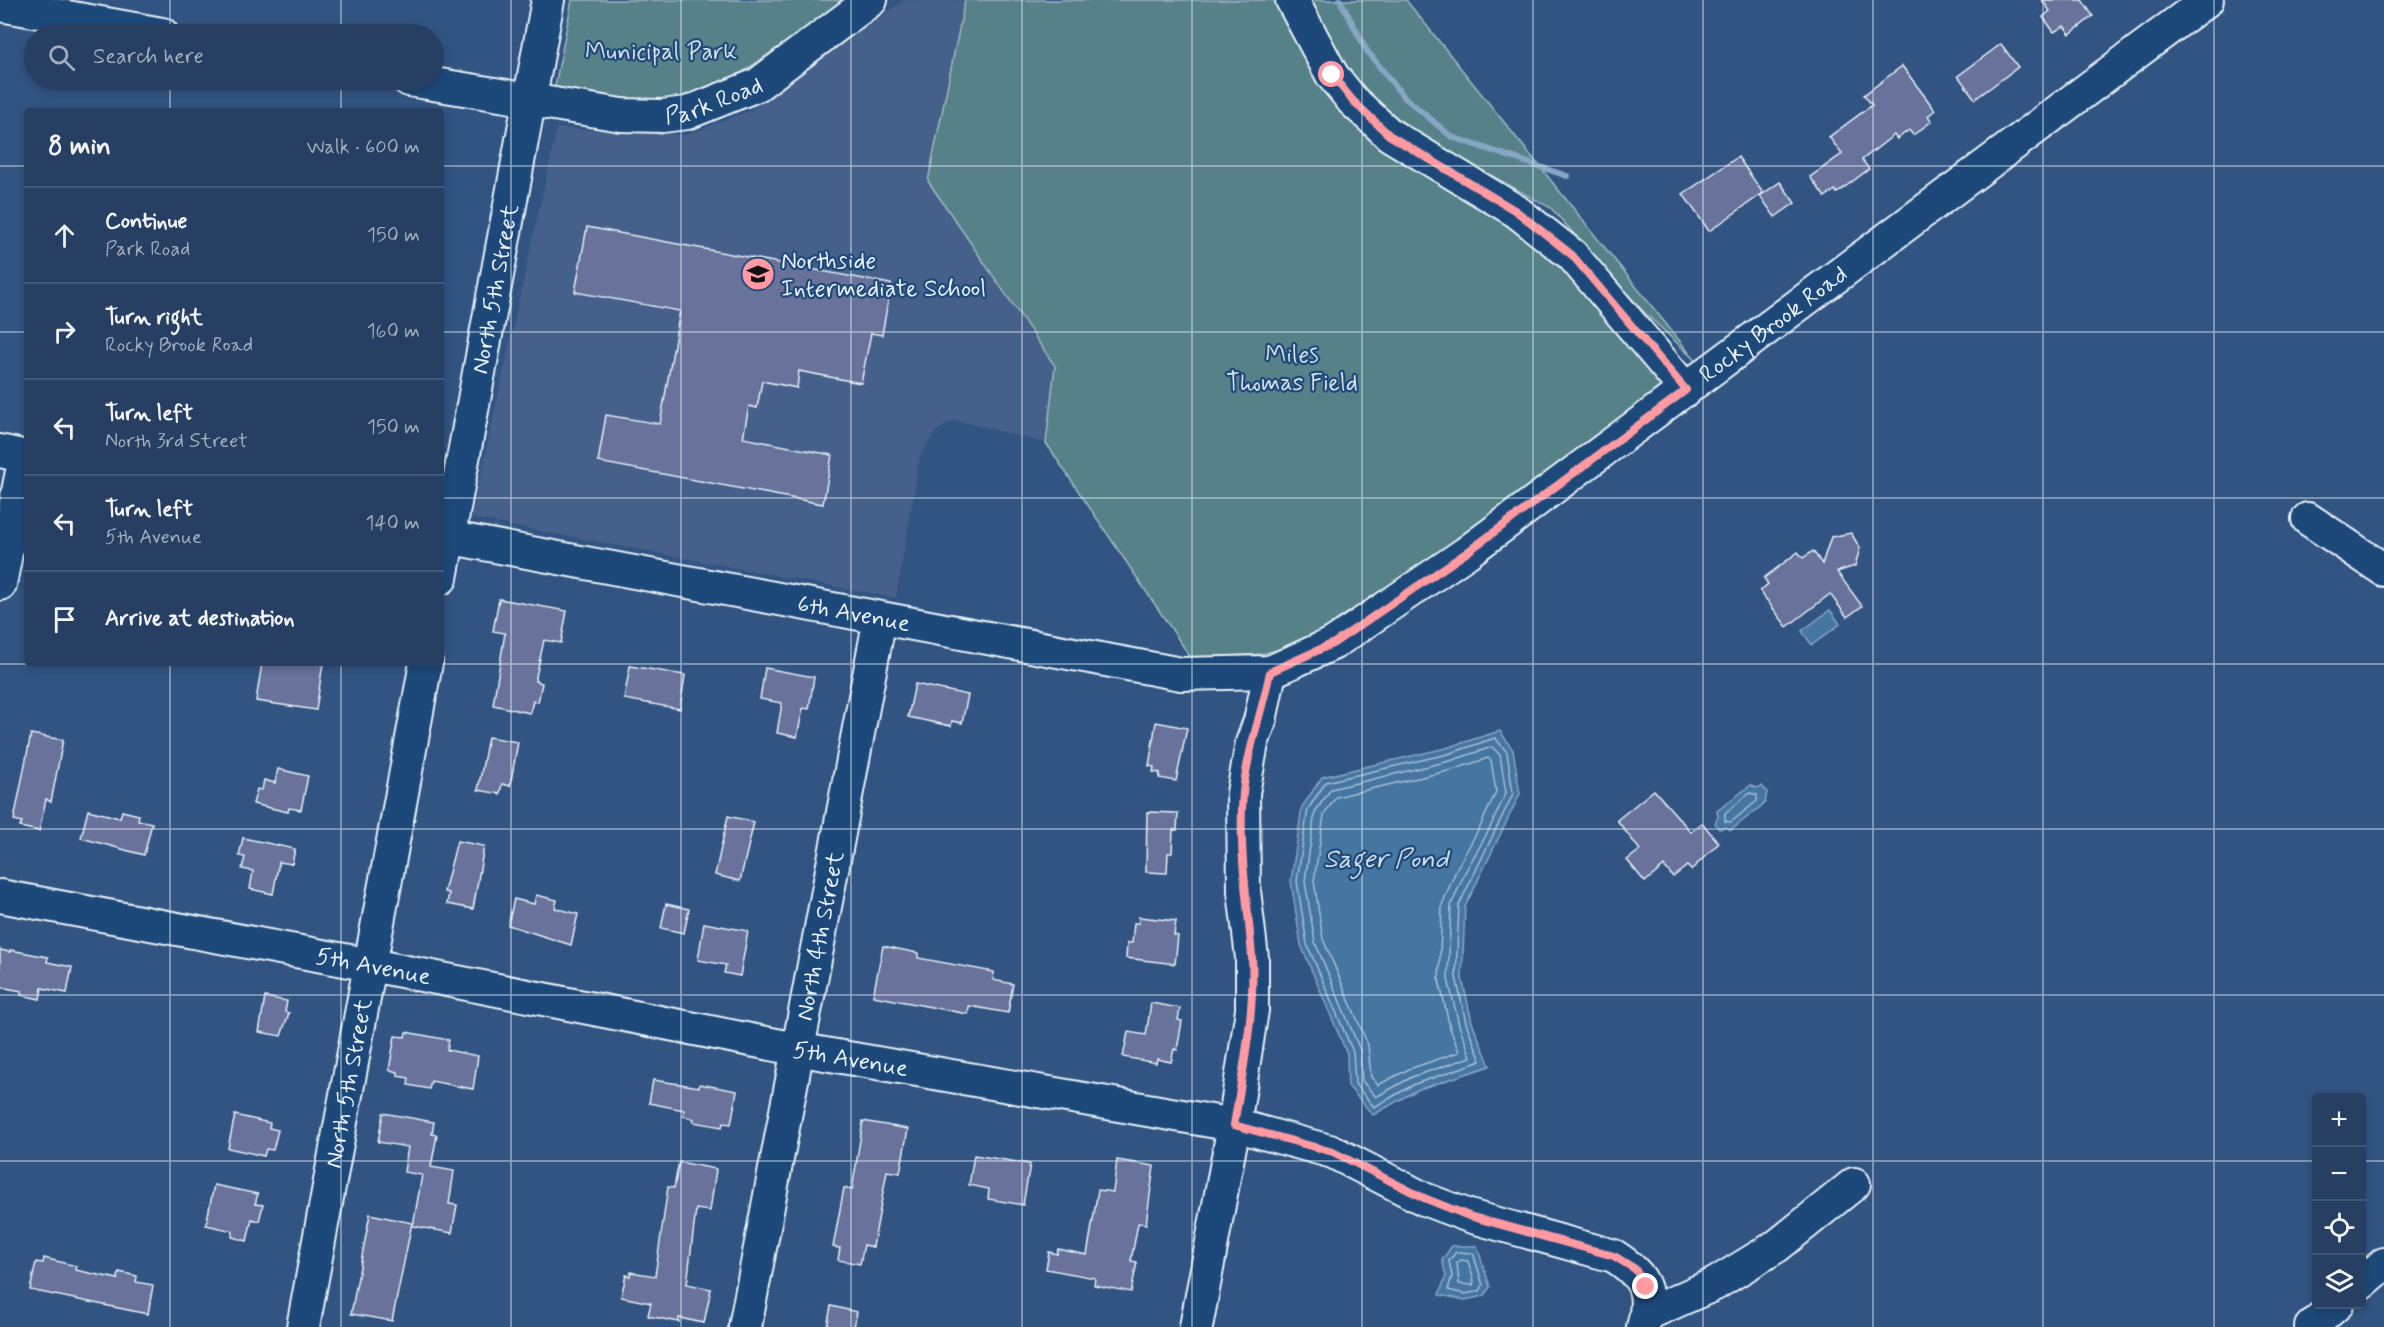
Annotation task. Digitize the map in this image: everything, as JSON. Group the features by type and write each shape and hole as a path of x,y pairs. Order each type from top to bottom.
{"street":[{"name":"North 5th Street","path":"445,536 531,102 548,0"},
{"name":"Park Road","path":"444,86 621,116 662,116 687,113 758,85 871,0"},
{"path":"1292,0 1332,75 1353,101 1389,135 1516,211 1572,255 1686,390"},
{"name":"Rocky Brook Road","path":"1270,672 1334,643 1466,553 2203,1"},
{"path":"0,5 100,11 135,24"},
{"path":"0,584 17,455"},
{"path":"2308,519 2384,570"},
{"name":"6th Avenue","path":"445,536 1181,674 1270,672"},
{"name":"North 4th Street","path":"745,1327 796,1049 880,618"},
{"name":"North 5th Street","path":"303,1327 425,666"},
{"path":"1196,1327 1234,1125 1252,1010 1252,958 1244,891 1243,793 1252,743 1260,721 1270,672"},
{"name":"5th Avenue","path":"0,896 371,965 796,1049 1234,1125 1333,1152 1424,1198 1469,1216 1614,1256 1635,1269 1646,1287 1645,1321"},
{"path":"1645,1321 1715,1284 1777,1246 1854,1184"},
{"path":"2366,1279 2384,1264"},
{"path":"2310,1327 2332,1309"}],"shaded area":[{"name":"Northside Intermediate School","path":"904,0 965,0 928,181 1055,366 1046,443 955,420 936,431 920,457 896,598 471,518 557,128 686,135 749,111"}],"green space":[{"name":"Municipal Park","path":"572,0 848,0 725,84 697,99 666,103 563,95 555,86"},
{"name":"Miles Thomas Field","path":"965,0 1278,0 1322,85 1535,238 1563,263 1665,387 1371,606 1315,640 1261,654 1191,658 1046,443 1055,366 928,181"},
{"path":"1309,0 1406,0 1695,360 1643,311 1551,208 1424,139 1367,93 1334,50"}],"water":[{"path":"1830,610 1840,624 1812,645 1802,631"},
{"name":"Sager Pond","path":"1500,731 1513,750 1520,794 1465,907 1462,978 1472,1022 1490,1066 1417,1090 1373,1115 1348,1086 1347,1054 1301,945 1291,881 1302,807 1322,777 1446,748"},
{"path":"1751,785 1756,788 1762,786 1767,792 1765,803 1731,830 1725,827 1719,829 1715,823 1718,817 1717,811"},
{"path":"1452,1246 1477,1246 1490,1287 1484,1296 1465,1300 1439,1295 1446,1276 1442,1260"}],"building":[{"path":"2042,0 2082,0 2093,16 2070,34 2064,26 2054,32 2043,17 2050,11"},
{"path":"2001,44 2018,67 1975,99 1958,76"},
{"path":"1902,66 1935,110 1928,116 1932,121 1913,135 1909,130 1897,139 1894,135 1862,160 1869,169 1837,193 1835,190 1825,197 1810,177 1842,154 1829,137 1872,105 1864,95"},
{"path":"1738,157 1763,193 1709,231 1683,194"},
{"path":"1780,182 1795,203 1775,217 1760,196"},
{"path":"587,227 891,284 882,335 871,333 861,383 799,371 797,388 762,381 757,408 749,406 743,438 832,455 823,504 598,462 606,415 660,424 680,311 575,292"},
{"path":"1851,533 1860,548 1855,566 1837,572 1862,606 1847,617 1830,594 1787,627 1760,591 1768,584 1764,578 1798,552 1803,558 1813,551 1822,564 1831,537"},
{"path":"499,599 567,611 561,643 544,640 535,681 542,683 538,702 533,701 530,713 493,705 505,633 493,631"},
{"path":"262,666 323,666 316,710 256,701"},
{"path":"630,666 685,675 680,709 624,699"},
{"path":"765,668 814,677 809,709 803,708 797,737 777,733 782,703 760,699"},
{"path":"915,684 968,695 962,723 952,721 951,726 908,717"},
{"path":"1156,722 1187,728 1176,781 1159,778 1160,773 1153,772 1154,767 1149,766"},
{"path":"31,734 63,740 51,802 46,799 39,831 20,827 22,822 14,820"},
{"path":"488,737 518,742 510,786 502,784 500,794 478,790"},
{"path":"278,769 308,776 301,810 289,808 288,812 253,804 257,789 262,790 264,780 275,783"},
{"path":"1654,790 1691,832 1702,823 1719,843 1691,870 1687,866 1673,877 1664,866 1645,882 1627,860 1640,850 1617,820"},
{"path":"88,810 120,818 122,811 139,815 138,820 152,823 144,855 81,838"},
{"path":"1147,812 1178,813 1177,830 1173,830 1172,853 1168,853 1167,873 1146,872"},
{"path":"728,816 754,822 740,881 715,875"},
{"path":"243,838 295,849 292,864 279,862 273,894 250,889 253,871 242,869 245,857 239,856"},
{"path":"457,841 484,846 473,909 447,904 449,893 444,892"},
{"path":"536,895 557,900 555,908 578,914 571,945 508,925 514,899 534,904"},
{"path":"666,904 689,909 684,933 661,928"},
{"path":"1139,917 1176,921 1174,935 1178,936 1175,964 1126,958 1127,943 1132,943 1134,923 1139,923"},
{"path":"704,923 748,931 740,976 724,973 726,965 698,960"},
{"path":"883,946 918,953 918,958 994,972 993,980 1013,984 1008,1013 969,1006 968,1014 873,996"},
{"path":"0,950 48,957 47,962 72,967 67,993 42,988 40,999 21,995 22,991 0,987"},
{"path":"265,997 287,1001 285,1012 289,1013 281,1036 259,1032"},
{"path":"1151,1003 1180,1008 1178,1020 1182,1021 1177,1050 1174,1049 1171,1062 1157,1059 1156,1063 1123,1057 1128,1032 1146,1035"},
{"path":"406,1032 449,1040 447,1050 478,1056 473,1089 431,1081 429,1089 408,1085 409,1078 398,1076 398,1072 389,1070 395,1036 405,1037"},
{"path":"653,1080 699,1087 700,1084 737,1091 731,1124 723,1123 722,1127 693,1122 694,1119 683,1116 684,1110 649,1103"},
{"path":"383,1113 434,1122 432,1134 437,1135 431,1167 454,1171 449,1204 457,1205 452,1233 413,1226 422,1175 404,1172 408,1147 378,1142"},
{"path":"235,1115 270,1123 269,1128 278,1130 273,1150 266,1149 264,1156 228,1148"},
{"path":"863,1121 908,1129 900,1173 887,1171 873,1247 864,1245 860,1264 838,1260 840,1248 833,1247 844,1188 852,1190"},
{"path":"974,1155 1030,1164 1023,1205 988,1199 989,1189 969,1185"},
{"path":"1117,1160 1154,1166 1146,1224 1138,1223 1131,1261 1137,1262 1131,1292 1094,1285 1095,1278 1046,1269 1049,1252 1057,1254 1058,1249 1087,1255 1098,1190 1113,1192"},
{"path":"679,1162 716,1169 710,1211 696,1209 687,1284 711,1289 704,1323 679,1318 679,1322 648,1316 651,1303 621,1297 626,1275 630,1276 631,1272 655,1276 668,1187 674,1188"},
{"path":"214,1185 258,1194 255,1204 263,1205 259,1221 252,1219 247,1241 232,1237 233,1231 206,1225"},
{"path":"370,1214 412,1223 392,1321 351,1314"},
{"path":"44,1258 76,1266 75,1270 118,1279 119,1272 137,1276 136,1282 153,1285 148,1314 30,1290 36,1262 43,1263"},
{"path":"831,1306 857,1312 854,1327 827,1327"}],"waterway":[{"path":"1340,0 1367,51 1404,97 1452,137 1567,176"}],"place":[{"name":"Northside Intermediate School","path":"758,274"}],"route":[{"path":"1332,75 1353,101 1389,135 1516,211 1572,255 1686,390 1466,553 1334,643 1270,672 1260,721 1252,743 1243,793 1244,891 1252,958 1252,1010 1234,1125 1333,1152 1424,1198 1469,1216 1614,1256 1635,1269 1646,1287"}]}
